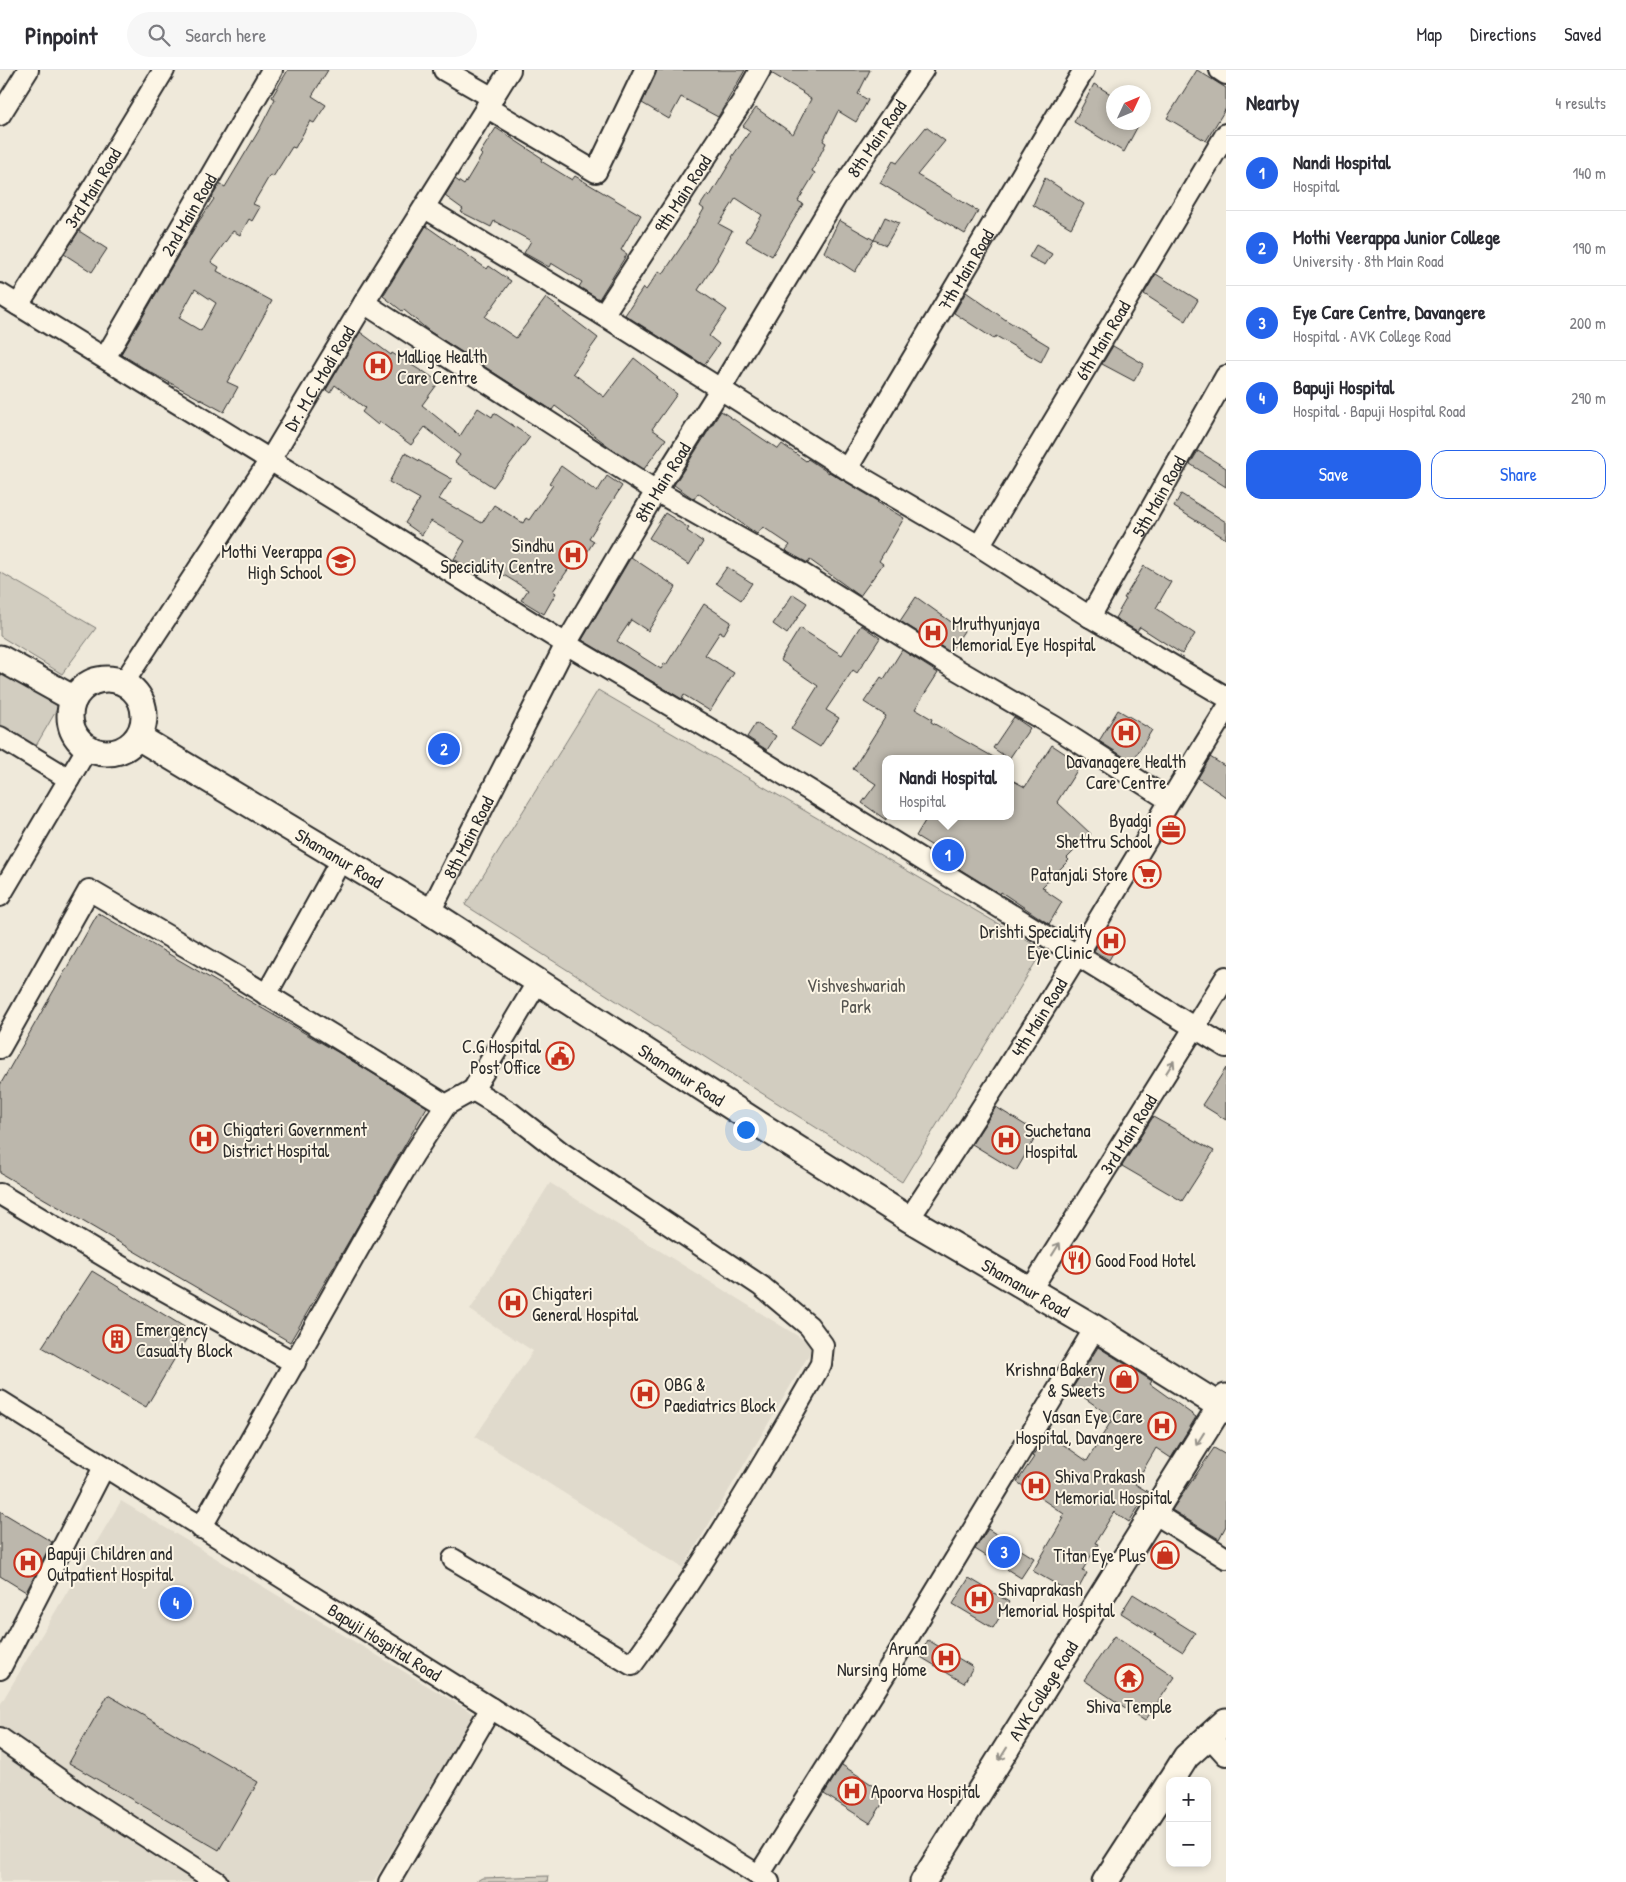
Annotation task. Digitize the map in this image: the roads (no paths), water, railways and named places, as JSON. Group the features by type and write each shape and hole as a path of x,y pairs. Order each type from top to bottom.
{"main road":[{"path":"0,658 74,699"},
{"path":"115,679 124,682 132,688 143,703 144,725 133,743 114,753 103,753 88,747 76,736 71,726 70,716 74,699 80,690 96,680 115,679"},
{"name":"Shamanur Road","path":"138,737 430,912 909,1219 1224,1405"},
{"name":"AVK College Road","path":"923,1882 1154,1513 1224,1405"},
{"path":"1173,1777 1186,1757 1218,1728"},
{"path":"1105,1882 1166,1787"}],"street":[{"path":"0,115 28,70"},
{"name":"3rd Main Road","path":"18,305 87,197 164,70"},
{"name":"2nd Main Road","path":"105,358 272,70"},
{"path":"444,70 596,172 645,70"},
{"name":"Dr. M.C. Modi Road","path":"124,682 270,460 364,304 510,70"},
{"name":"9th Main Road","path":"603,315 742,102 760,70"},
{"name":"8th Main Road","path":"430,912 566,644 656,491 721,388 836,197 923,70"},
{"name":"7th Main Road","path":"847,468 1084,70"},
{"path":"1220,70 1226,74"},
{"name":"6th Main Road","path":"980,546 1226,134"},
{"path":"425,208 603,315 847,468 980,546 1090,617 1226,697"},
{"path":"0,294 566,644 720,735 1226,1047"},
{"path":"364,304 656,491 801,573 938,659 1054,727 1169,800"},
{"name":"5th Main Road","path":"1090,617 1226,376"},
{"name":"4th Main Road","path":"909,1219 993,1091 1077,956 1169,800 1226,710"},
{"path":"0,737 68,778"},
{"path":"0,896 88,747"},
{"path":"266,995 341,860"},
{"path":"0,1048 89,890 446,1105"},
{"name":"3rd Main Road","path":"1030,1291 1226,977"},
{"path":"201,1528 404,1171 446,1105 472,1090 538,981"},
{"path":"453,1559 632,1665 697,1571 778,1439 821,1364 823,1345 809,1326 761,1286 562,1153 511,1113 472,1090"},
{"path":"0,1194 122,1267 295,1363"},
{"path":"764,1879 1095,1328"},
{"name":"Bapuji Hospital Road","path":"0,1401 764,1879"},
{"path":"0,1669 104,1467"},
{"path":"1154,1513 1226,1558"},
{"path":"389,1882 491,1708"},
{"path":"1218,1728 1226,1755"},
{"path":"0,1738 86,1798 217,1882"}],"place":[{"name":"Mallige Health Care Centre","path":"378,366"},
{"name":"Sindhu Speciality Centre","path":"573,555"},
{"name":"Mothi Veerappa High School","path":"341,561"},
{"name":"Mruthyunjaya Memorial Eye Hospital","path":"933,633"},
{"name":"Davanagere Health Care Centre","path":"1126,733"},
{"name":"Mothi Veerappa Junior College","path":"444,749"},
{"name":"Byadgi Shettru School","path":"1171,830"},
{"name":"Nandi Hospital","path":"948,855"},
{"name":"Patanjali Store","path":"1147,874"},
{"name":"Drishti Speciality Eye Clinic","path":"1111,941"},
{"name":"C.G Hospital Post Office","path":"560,1056"},
{"name":"Chigateri Government District Hospital","path":"204,1139"},
{"name":"Suchetana Hospital","path":"1006,1140"},
{"name":"Good Food Hotel","path":"1076,1260"},
{"name":"Chigateri General Hospital","path":"513,1303"},
{"name":"Emergency Casualty Block","path":"117,1339"},
{"name":"Krishna Bakery & Sweets","path":"1124,1379"},
{"name":"OBG & Paediatrics Block","path":"645,1394"},
{"name":"Vasan Eye Care Hospital, Davangere","path":"1162,1426"},
{"name":"Shiva Prakash Memorial Hospital","path":"1036,1486"},
{"name":"Eye Care Centre, Davangere","path":"1004,1552"},
{"name":"Titan Eye Plus","path":"1165,1555"},
{"name":"Bapuji Children and Outpatient Hospital","path":"28,1563"},
{"name":"Shivaprakash Memorial Hospital","path":"979,1599"},
{"name":"Bapuji Hospital","path":"176,1603"},
{"name":"Aruna Nursing Home","path":"946,1658"},
{"name":"Shiva Temple","path":"1129,1678"},
{"name":"Apoorva Hospital","path":"852,1791"}],"park label":[{"name":"Vishveshwariah Park","path":"856,995"}]}
